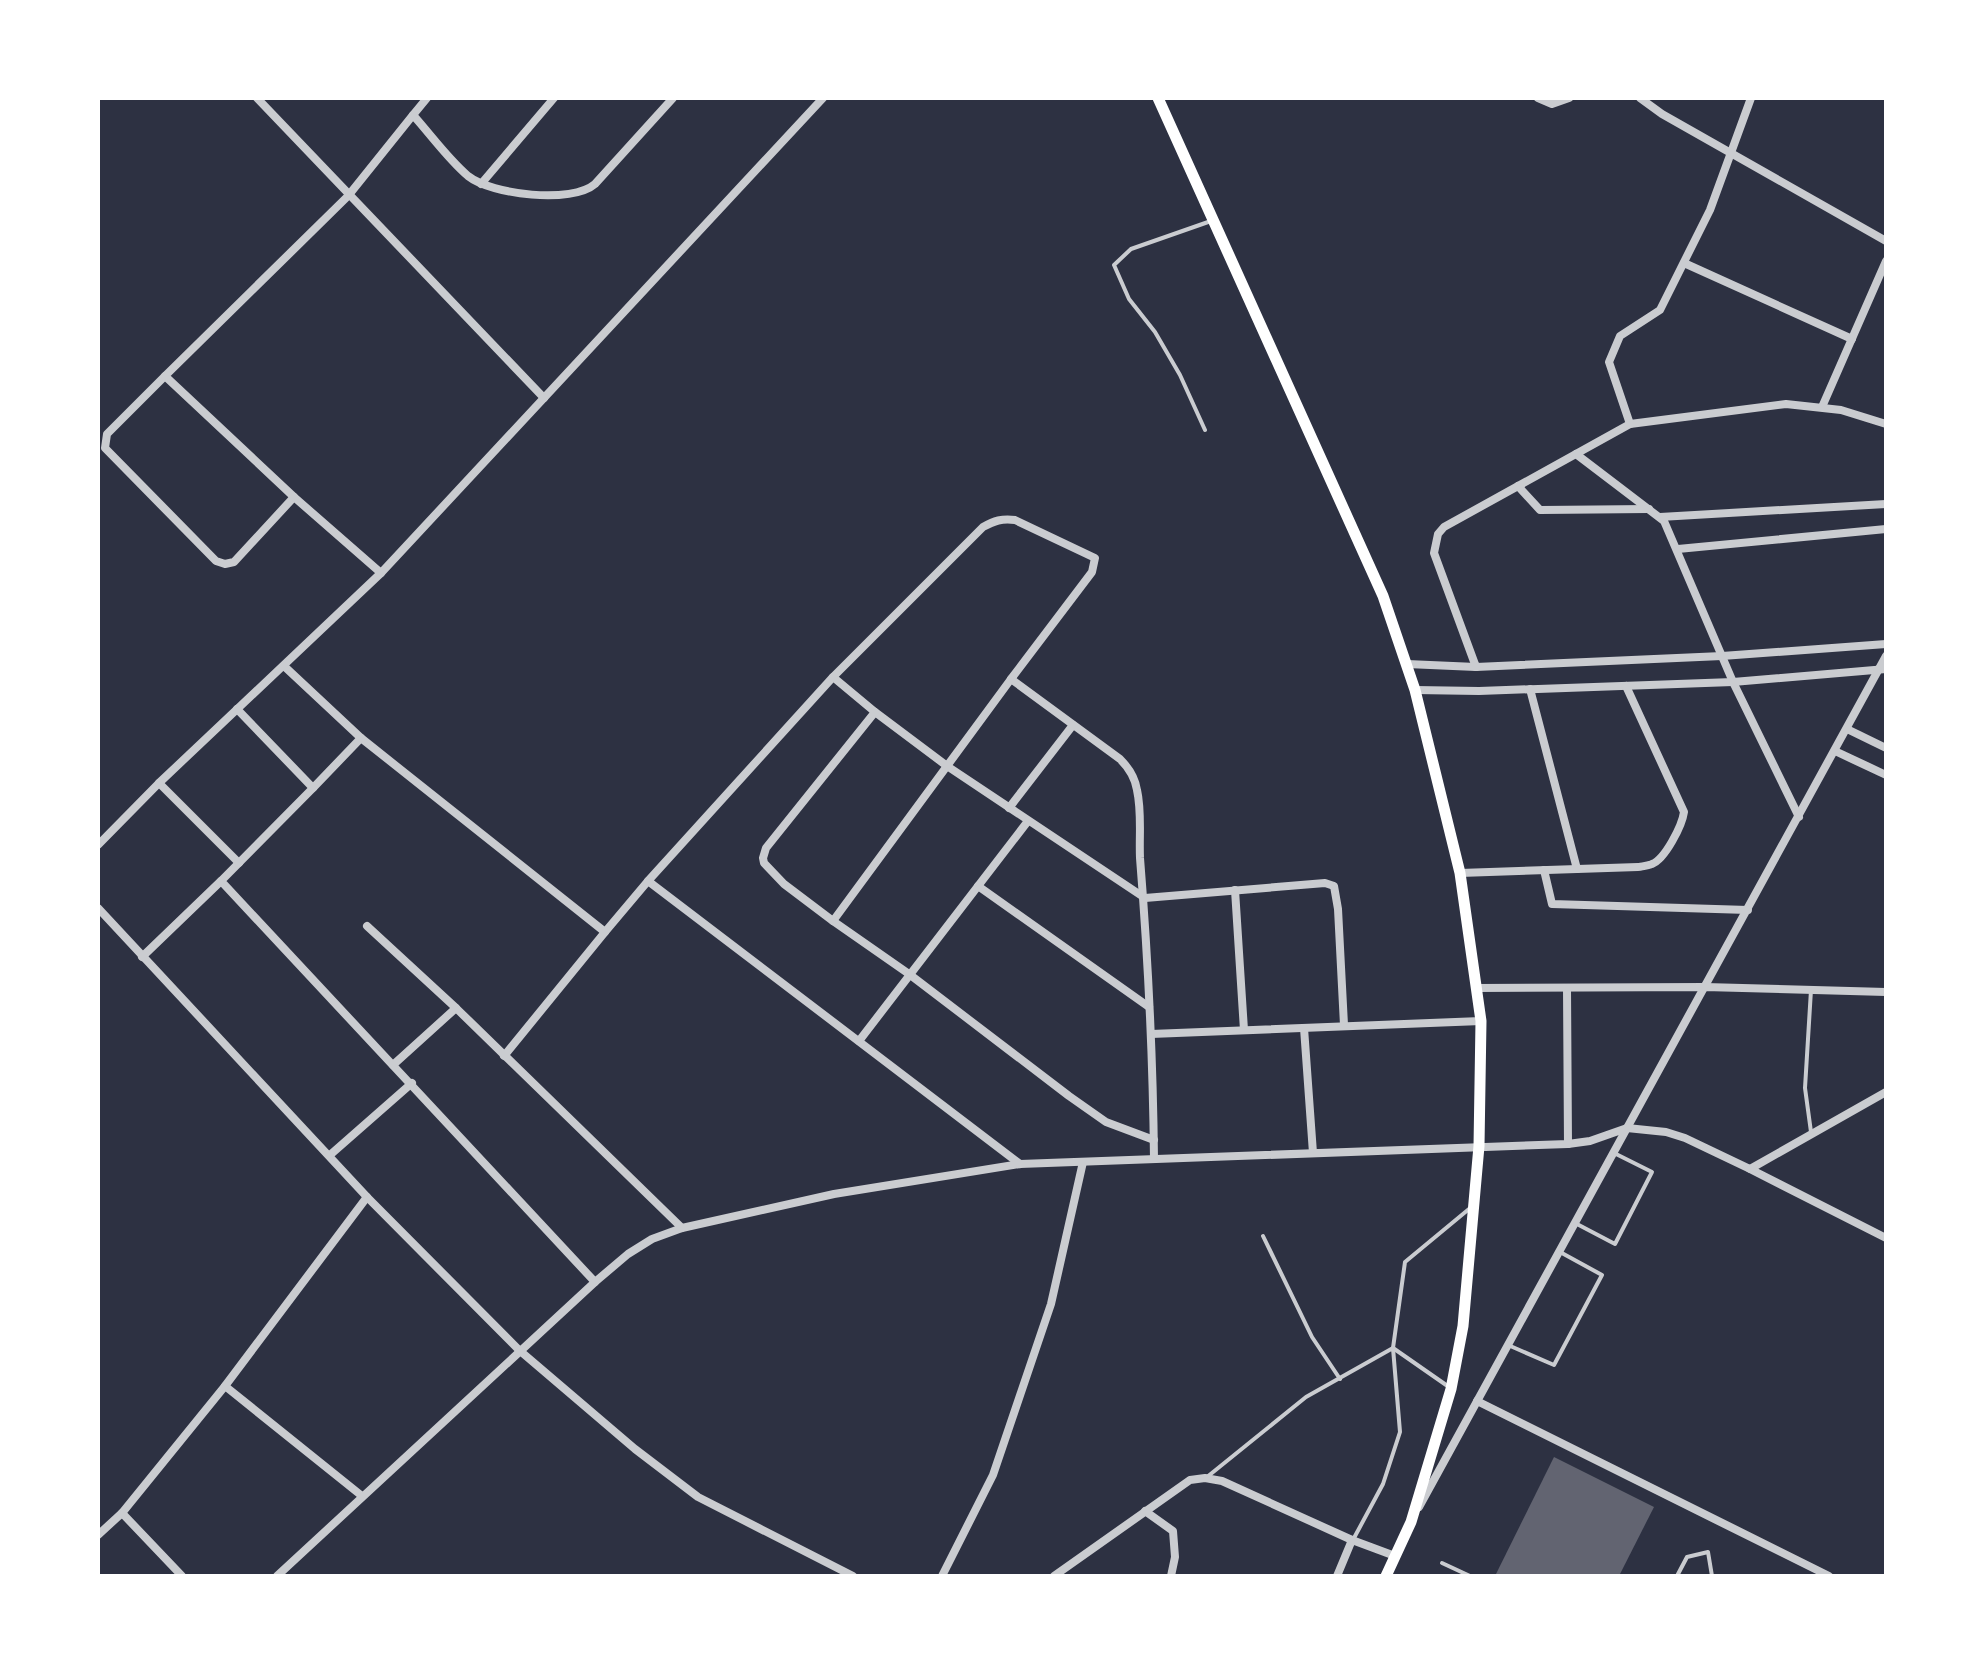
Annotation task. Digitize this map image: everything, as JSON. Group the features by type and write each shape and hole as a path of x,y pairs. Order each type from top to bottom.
{"main road":[{"path":"1158,98 1365,552 1415,690 1460,873 1481,1021 1479,1146 1463,1326 1451,1389 1411,1522 1386,1576"}],"street":[{"path":"257,98 544,398"},
{"path":"294,497 234,562 225,564 216,561 105,448 107,434 348,196 427,98"},
{"path":"481,184 554,98"},
{"path":"413,115 468,176 481,184 509,191 569,196 588,189 673,98"},
{"path":"98,845 159,783 381,573 823,98"},
{"path":"1538,98 1552,104 1569,98"},
{"path":"1640,98 1662,114 1886,241"},
{"path":"1630,424 1609,362 1620,336 1660,310 1710,210 1751,98"},
{"path":"1822,407 1886,261"},
{"path":"1684,263 1852,339"},
{"path":"165,376 294,497 381,573"},
{"path":"1476,667 1437,565 1434,543 1444,527 1630,424 1786,404 1822,407 1886,424"},
{"path":"1576,454 1660,517 1678,549 1733,682 1799,817"},
{"path":"1518,486 1540,510 1649,509"},
{"path":"1660,517 1886,504"},
{"path":"504,1056 648,881 833,677 983,527 992,522 1015,520 1092,555 1096,563 1092,572 833,921"},
{"path":"1678,549 1886,529"},
{"path":"1407,664 1476,667 1722,656 1886,644"},
{"path":"1411,1522 1882,669 1886,656"},
{"path":"284,666 361,738 605,932"},
{"path":"1415,690 1733,682 1882,669"},
{"path":"833,677 947,766 1145,898 1325,883 1334,886 1344,1025"},
{"path":"1011,679 1120,759 1135,780 1145,898 1154,1159"},
{"path":"1460,873 1651,865 1661,857 1683,819 1682,803 1626,686"},
{"path":"1530,689 1577,869"},
{"path":"237,709 313,788"},
{"path":"875,712 763,854 764,863 773,874 833,921 1106,1122 1154,1140"},
{"path":"1009,808 1073,725"},
{"path":"1847,729 1886,748"},
{"path":"142,957 361,738"},
{"path":"1835,751 1886,775"},
{"path":"159,783 239,863"},
{"path":"859,1041 1028,821"},
{"path":"1544,870 1552,904 1748,910"},
{"path":"221,881 595,1282"},
{"path":"648,881 1020,1164"},
{"path":"978,886 1149,1007"},
{"path":"1235,890 1244,1030"},
{"path":"98,908 367,1197 519,1350 635,1449 698,1497 853,1576"},
{"path":"367,926 456,1008 682,1228"},
{"path":"1476,988 1705,987 1886,992"},
{"path":"1567,988 1568,1144"},
{"path":"393,1065 456,1008"},
{"path":"1151,1034 1481,1021"},
{"path":"1304,1028 1313,1153"},
{"path":"330,1155 412,1083"},
{"path":"1750,1169 1886,1092"},
{"path":"277,1576 519,1350 628,1254 652,1239 682,1228 834,1194 1020,1164 1568,1144 1590,1141 1627,1128 1666,1132 1685,1138 1886,1238"},
{"path":"942,1576 993,1475 1003,1448 1051,1304 1083,1162"},
{"path":"98,1535 122,1513 225,1386 367,1197"},
{"path":"225,1386 362,1496"},
{"path":"1477,1401 1829,1576"},
{"path":"1054,1576 1190,1480 1205,1478 1222,1481 1352,1540 1395,1556"},
{"path":"1145,1511 1173,1531 1175,1557 1171,1576"},
{"path":"122,1513 182,1576"},
{"path":"1337,1576 1352,1540"}],"lane":[{"path":"1205,430 1180,375 1155,332 1129,299 1114,265 1131,249 1213,220"},
{"path":"1811,990 1805,1088 1812,1134"},
{"path":"1575,1223 1615,1244 1652,1172 1614,1153"},
{"path":"1352,1540 1383,1484 1400,1432 1393,1348 1405,1262 1474,1204"},
{"path":"1263,1236 1312,1337 1340,1379"},
{"path":"1508,1345 1554,1365 1602,1275 1560,1252"},
{"path":"1205,1478 1306,1397 1393,1348"},
{"path":"1393,1348 1451,1389"},
{"path":"1677,1576 1687,1557 1708,1552 1712,1576"},
{"path":"1442,1563 1470,1576"}],"building":[{"path":"1554,1457 1654,1507 1619,1576 1495,1576"}]}
